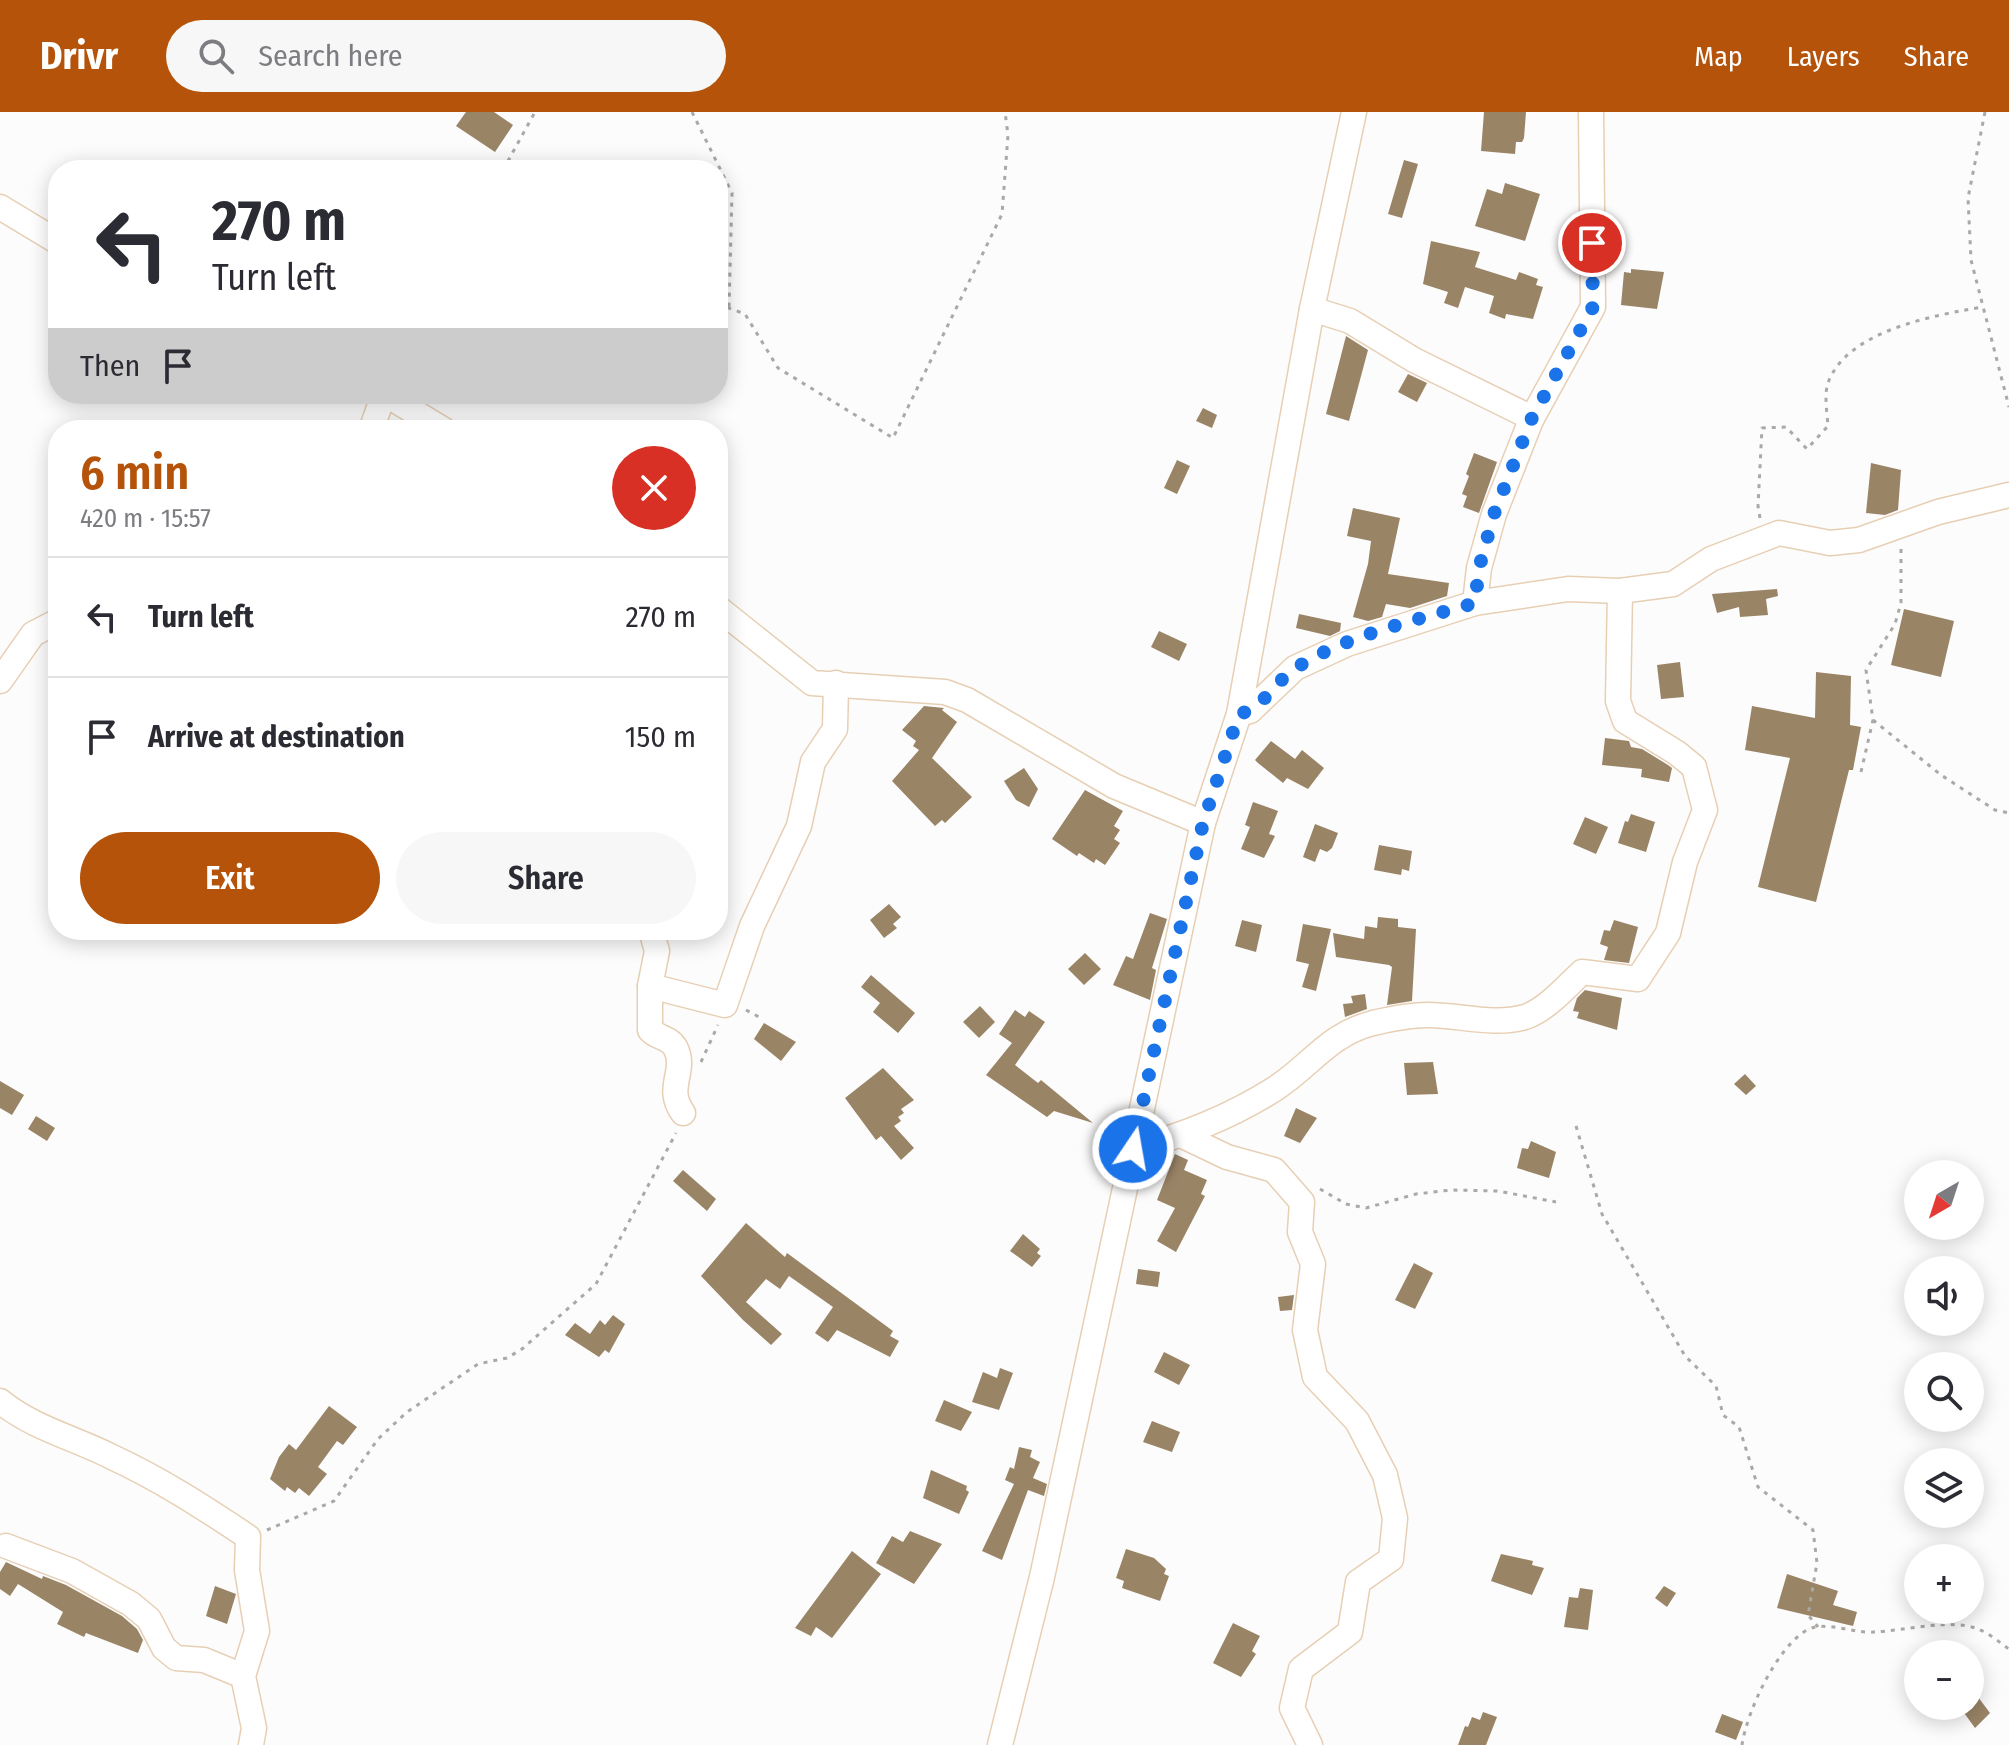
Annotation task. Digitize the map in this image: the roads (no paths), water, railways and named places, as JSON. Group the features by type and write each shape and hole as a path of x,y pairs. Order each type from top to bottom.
{"street":[{"path":"1000,1745 1042,1577 1203,823 1239,714 1312,309 1354,112"},
{"path":"1475,603 1479,568 1494,514 1532,418 1593,307 1591,112"},
{"path":"0,207 48,236"},
{"path":"1312,309 1350,321 1414,360 1532,418"},
{"path":"401,404 428,420"},
{"path":"1239,714 1250,711 1295,668 1347,644 1475,603 1568,589 1620,591 1673,584 1711,559 1779,533 1830,543 1859,540 1938,512 2009,495"},
{"path":"1133,1149 1183,1136 1272,1091 1302,1070 1329,1041 1372,1024 1425,1015 1489,1021 1526,1017 1559,995 1582,972 1638,979 1668,933 1685,862 1705,810 1694,767 1625,721 1618,701 1620,591"},
{"path":"728,616 812,683 945,692 967,700 1114,786 1203,823"},
{"path":"0,681 33,634 48,626"},
{"path":"650,986 725,1005 752,926 799,826 813,762 835,729 836,683"},
{"path":"654,940 657,951 650,986 650,1030 674,1046 680,1063 674,1093 683,1113"},
{"path":"1183,1136 1227,1157 1274,1170 1302,1202 1300,1232 1313,1264 1305,1330 1315,1377 1357,1421 1385,1475 1395,1518 1391,1559 1358,1582 1350,1632 1301,1669 1292,1708 1310,1745"},
{"path":"0,1401 24,1421 87,1444 168,1483 248,1537 247,1570 257,1631 243,1676 254,1728 251,1745"},
{"path":"6,1546 72,1571 131,1604 149,1619 164,1648 176,1658 204,1660 243,1676"}]}
